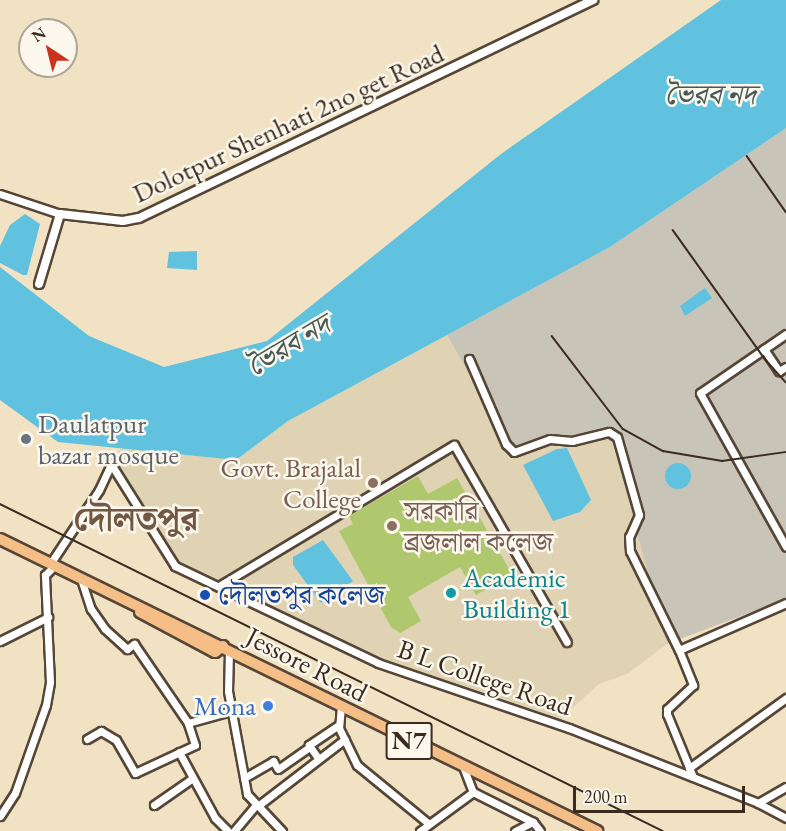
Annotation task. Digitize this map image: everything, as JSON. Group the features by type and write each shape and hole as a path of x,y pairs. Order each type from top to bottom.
{"highway":[{"name":"Jessore Road","path":"0,539 341,706 464,769 597,831"},
{"name":"Jessore Road","path":"0,544 53,564 82,582 215,652 226,649"}],"street":[{"name":"Dolotpur Shenhati 2no get Road","path":"60,214 123,221 139,218 592,0"},
{"path":"0,194 60,214 39,284"},
{"path":"786,334 700,393 783,534 786,547"},
{"path":"764,349 779,371 786,367"},
{"path":"469,359 506,444 514,452 550,439 572,441 609,432 617,437 639,515 629,537 630,551 679,650 693,685 667,709 693,777"},
{"path":"219,586 454,446 567,642"},
{"name":"B L College Road","path":"53,564 99,490 111,464 175,566 378,663 569,728 758,803 786,818"},
{"path":"0,816 15,793 43,718 50,682 45,574 53,564"},
{"path":"82,582 91,609 105,629 127,649 134,644 188,723 195,745 135,773 116,740 100,731 87,740"},
{"path":"679,650 786,603"},
{"path":"0,641 48,617"},
{"path":"226,649 231,711 247,794 282,831"},
{"path":"689,768 786,698"},
{"path":"341,706 339,725 357,765 429,824"},
{"path":"188,723 231,711"},
{"path":"244,778 273,761 278,770 339,725"},
{"path":"234,831 258,805 345,739"},
{"path":"310,747 318,758"},
{"path":"179,753 216,818 228,831"},
{"path":"464,769 473,792 533,822 540,831"},
{"path":"154,805 193,778"},
{"path":"758,803 786,787"},
{"path":"420,831 473,792"},
{"path":"514,831 533,822"}],"shaded area":[{"path":"786,128 786,599 667,644 613,444 599,432 572,441 550,439 514,452 447,335 610,247"},
{"name":"সরকারি ব্রজলাল কলেজ","path":"447,335 466,366 550,439 599,432 613,444 667,644 627,674 599,684 555,724 378,663 175,566 111,464 121,448 236,460 288,421"}],"green space":[{"path":"418,476 428,494 457,478 512,574 476,595 460,567 408,597 421,621 400,633 391,627 339,531 353,524 349,516"}],"water":[{"name":"ভৈরব নদ","path":"721,0 786,0 786,128 610,247 288,421 236,460 58,442 0,400 0,267 89,336 164,367 267,341 501,154"},
{"path":"25,214 40,224 27,275 23,275 0,263 0,246 10,225"},
{"path":"197,251 197,270 167,268 169,252"},
{"path":"705,288 712,298 685,316 680,306"},
{"path":"567,448 591,500 580,512 553,521 523,465 557,449"},
{"path":"678,463 687,467 691,476 687,485 678,489 669,485 665,476 669,467"},
{"path":"323,540 353,581 321,603 293,565 293,557"}],"railway":[{"path":"747,156 786,212"},
{"path":"673,230 765,359 786,382"},
{"path":"552,336 623,429 663,451 722,461 786,452"},
{"path":"0,504 663,831"}],"place":[{"name":"Daulatpur bazar mosque","path":"26,439"},
{"name":"Govt. Brajalal College","path":"373,483"},
{"name":"সরকারি ব্রজলাল কলেজ","path":"392,526"},
{"name":"Academic Building 1","path":"451,593"},
{"name":"দৌলতপুর কলেজ","path":"205,595"},
{"name":"Mona","path":"268,706"}],"district":[{"name":"দৌলতপুর","path":"136,519"}]}
